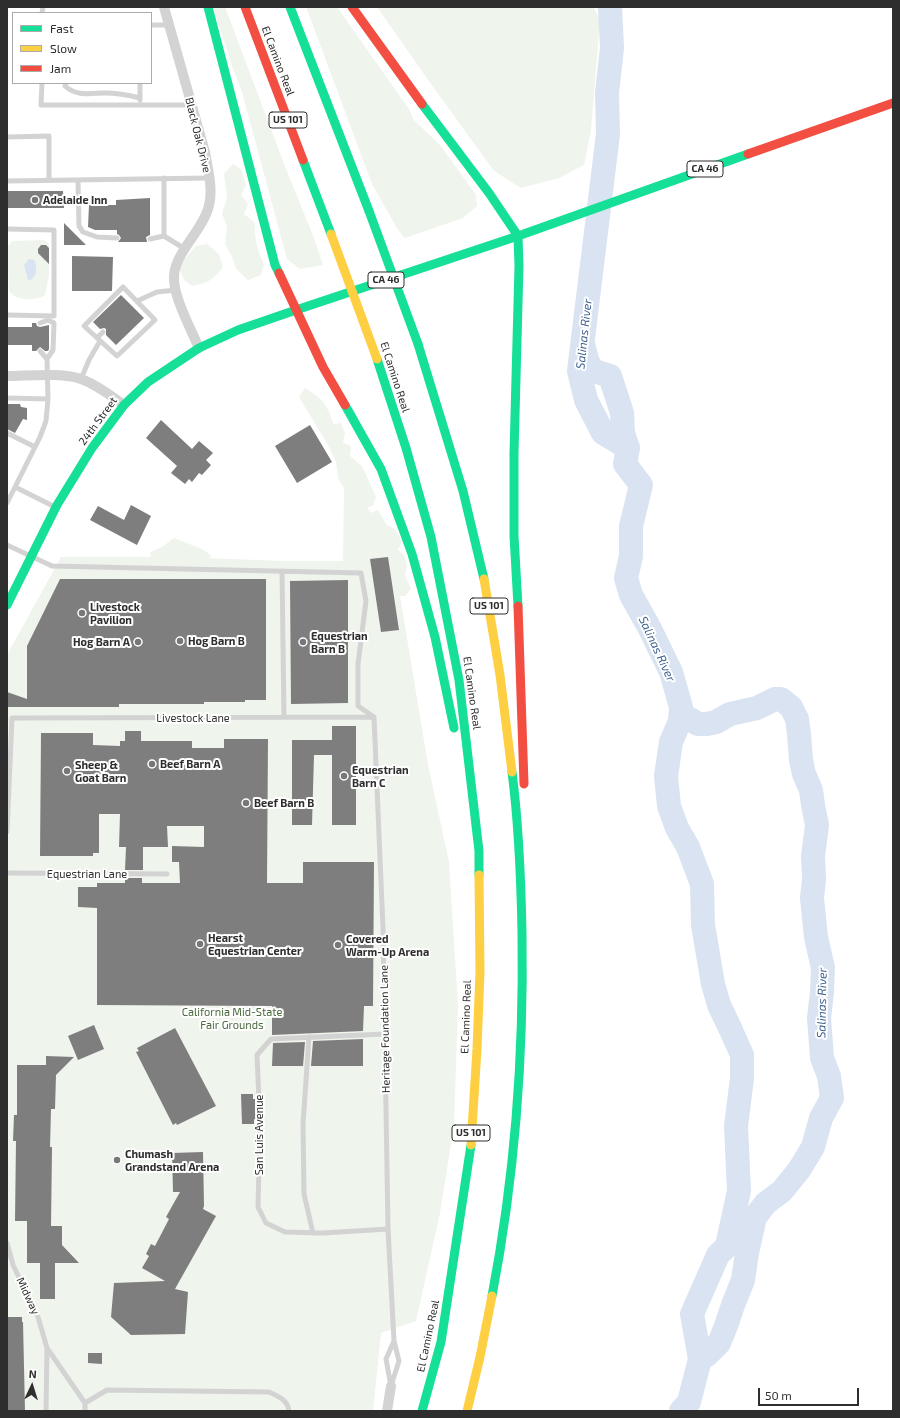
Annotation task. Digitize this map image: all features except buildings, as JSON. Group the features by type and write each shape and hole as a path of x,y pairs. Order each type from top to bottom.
{"main road":[{"path":"208,7 275,265 323,367 381,469 412,554 435,637 480,851"},
{"name":"El Camino Real","path":"245,7 377,359 406,448 431,537 460,680 480,851 480,972 477,1049 471,1142 441,1342 422,1411"},
{"name":"US 101","path":"290,7 418,344 463,491 485,582 500,675 516,800 521,875 523,991 520,1070 511,1175 498,1264 480,1357 467,1411"},
{"path":"352,7 428,113 489,193 518,236 519,266 514,453 514,536 525,769 521,875"},
{"name":"CA 46","path":"296,310 518,236 893,103"},
{"name":"24th Street","path":"8,599 56,507 92,448 124,404 148,382 168,367 199,348 238,330 296,310"}],"street":[{"name":"Black Oak Drive","path":"164,7 205,152 209,178 210,190 208,209 198,229 177,262 174,279 177,298 199,348"},
{"path":"7,376 60,376 81,379 124,404"},
{"path":"387,1411 391,1386"}],"lane":[{"path":"152,25 169,25"},
{"path":"42,84 41,104 191,105"},
{"path":"66,84 68,89 80,94 114,94 140,98"},
{"path":"140,84 140,105"},
{"path":"7,137 49,136 49,180"},
{"path":"164,178 164,236"},
{"path":"7,181 209,178"},
{"path":"78,180 79,226 83,232 97,237 117,238"},
{"path":"7,229 54,230 54,316 40,323"},
{"path":"150,239 164,236 185,249"},
{"path":"123,287 137,301 155,320 117,356 84,326 123,287"},
{"path":"132,305 137,301 157,292 176,290"},
{"path":"7,315 48,318 54,323 53,350 47,359 48,399 46,421 35,447 7,503"},
{"path":"81,379 103,332"},
{"path":"40,351 47,359"},
{"path":"7,398 48,399"},
{"path":"7,433 35,447"},
{"path":"15,487 56,507"},
{"path":"7,545 52,566 361,573 366,602 358,664 358,706 374,717"},
{"path":"282,571 284,717"},
{"name":"Livestock Lane","path":"7,832 12,718 374,717"},
{"name":"Heritage Foundation Lane","path":"374,717 383,928 388,1229 394,1341 400,1361 391,1386"},
{"name":"Equestrian Lane","path":"7,873 167,874"},
{"name":"San Luis Avenue","path":"385,1034 271,1038 258,1055 260,1122 258,1207 266,1223 285,1232 313,1233 388,1229"},
{"path":"309,1037 303,1124 304,1194 313,1233"},
{"name":"Midway","path":"7,1243 13,1265 38,1317 47,1348"},
{"name":"Heritage Foundation Lane","path":"391,1386 386,1359 394,1341"},
{"path":"47,1348 85,1403 85,1411"},
{"path":"46,1411 47,1348"},
{"path":"85,1403 107,1390 269,1392 282,1398 289,1407 289,1411"}],"green space":[{"path":"213,7 225,7 323,265 300,269 287,259 242,92"},
{"path":"306,7 337,7 409,109 414,120 441,146 476,195 477,206 463,218 405,238 398,230 372,184"},
{"path":"377,7 593,7 600,19 591,130 584,165 559,178 521,188 494,171"},
{"path":"233,164 241,169 246,185 241,195 248,204 244,214 255,223 257,245 264,265 261,275 248,280 236,269 225,244 227,227 222,214 227,197 224,174"},
{"path":"44,240 49,244 49,275 45,295 39,298 31,299 16,297 9,291 7,248 12,241"},
{"path":"207,244 219,254 223,267 210,280 202,284 192,286 184,280 180,270 182,262 196,246"},
{"name":"California Mid-State Fair Grounds","path":"305,388 324,403 334,424 341,423 345,433 343,443 351,446 350,456 362,466 376,497 373,506 367,507 371,513 378,510 387,525 395,529 402,541 398,550 404,555 407,565 405,575 411,589 405,596 400,596 428,765 449,862 458,1006 454,1125 440,1213 416,1321 381,1333 373,1411 7,1411 7,655 61,557 151,557 150,552 162,547 174,538 202,549 212,556 208,558 282,561 343,561 344,488 338,478 336,462 328,445 299,397"}],"shaded area":[{"path":"29,259 34,260 36,272 33,278 28,280 24,265"}],"waterway":[{"name":"Salinas River","path":"610,7 612,48 607,93 608,134 579,371 586,400 603,433 628,448 625,464 641,485 631,526 631,556 626,578 631,595 649,627 671,672 681,707 680,721 671,742 666,776 669,806 677,828 688,847 702,884 703,925 713,984 719,1005 742,1055 742,1078 736,1126 739,1191 727,1246 718,1255 692,1314 700,1359 689,1402 681,1411"},
{"path":"583,344 588,363 594,371 610,376 622,413 623,433 628,448"},
{"name":"Salinas River","path":"680,721 690,719 698,724 716,722 730,714 757,708 775,699 781,699 791,707 797,719 801,760 804,774 811,790 817,825 813,856 814,879 812,898 816,937 823,968 819,1018 822,1058 829,1076 832,1098 821,1118 813,1147 799,1170 782,1191 766,1203 755,1217 743,1280 726,1326 719,1343 707,1355 700,1359"}],"traffic: fast":[{"path":"208,7 275,265 279,273"},
{"path":"290,7 369,211"},
{"path":"422,104 489,193 518,236 519,266 514,453 514,536 518,606"},
{"path":"296,310 518,236 748,154"},
{"path":"303,160 331,234"},
{"path":"369,211 418,344"},
{"path":"7,605 57,505 92,448 124,405 148,382 199,348 238,330 296,310"},
{"path":"418,344 463,491 484,579"},
{"path":"377,359 406,448 431,537 459,680 479,851 479,875"},
{"path":"345,405 381,469 412,554 435,637 454,728"},
{"path":"492,1296 507,1206 512,1160 521,1023 521,892 518,832 512,772"},
{"path":"422,1411 441,1342 471,1145"}],"traffic: slow":[{"path":"331,234 377,359"},
{"path":"484,579 500,675 512,772"},
{"path":"471,1145 480,972 479,875"},
{"path":"467,1411 480,1357 492,1296"}],"traffic: jam":[{"path":"245,7 303,160"},
{"path":"352,7 422,104"},
{"path":"748,154 893,103"},
{"path":"279,273 323,367 345,405"},
{"path":"518,606 524,784"}],"place":[{"name":"Adelaide Inn","path":"35,200"},
{"name":"Livestock Pavilion","path":"82,613"},
{"name":"Hog Barn B","path":"180,641"},
{"name":"Hog Barn A","path":"138,642"},
{"name":"Equestrian Barn B","path":"303,642"},
{"name":"Beef Barn A","path":"152,764"},
{"name":"Sheep & Goat Barn","path":"67,771"},
{"name":"Equestrian Barn C","path":"344,776"},
{"name":"Beef Barn B","path":"246,803"},
{"name":"Hearst Equestrian Center","path":"200,944"},
{"name":"Covered Warm-Up Arena","path":"338,945"},
{"name":"Chumash Grandstand Arena","path":"117,1160"}]}
